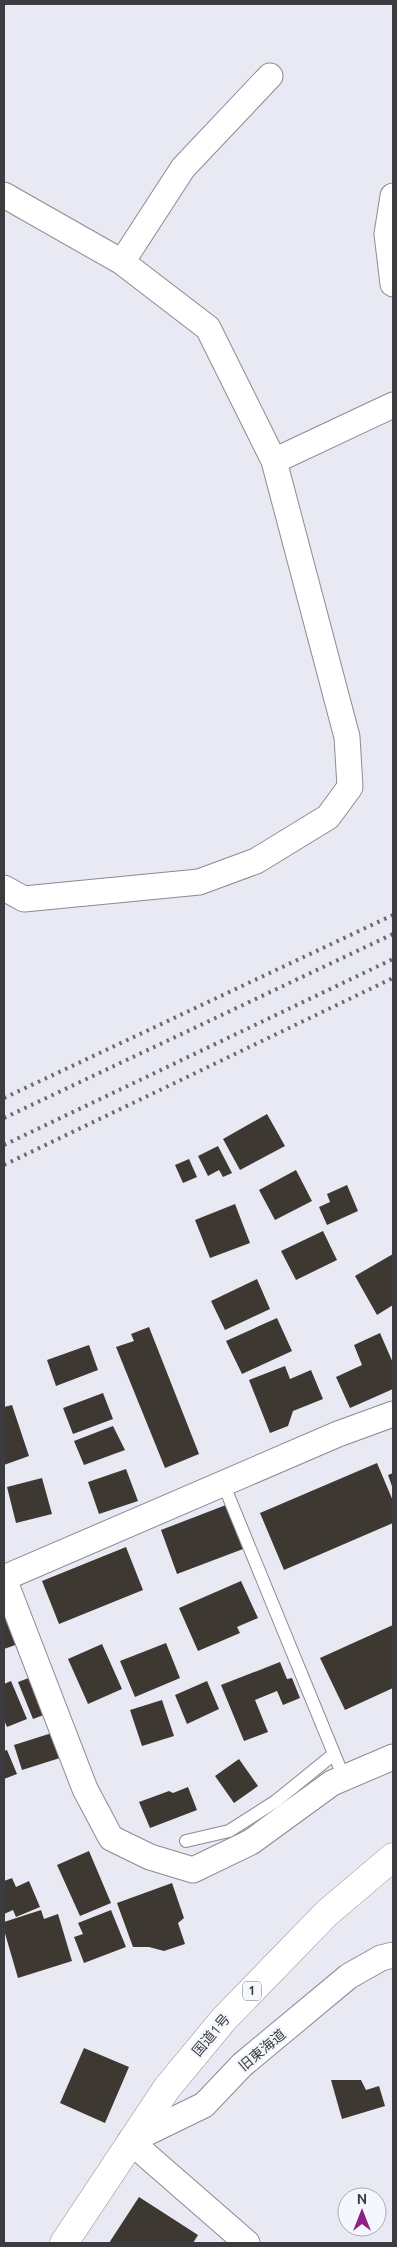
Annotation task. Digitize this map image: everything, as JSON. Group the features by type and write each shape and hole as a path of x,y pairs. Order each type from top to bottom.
{"highway":[{"name":"国道1号","path":"64,2243 167,2088 224,2019 327,1913 393,1858"}],"street":[{"path":"122,262 183,168 270,76"},
{"path":"4,195 122,262 208,328 274,461 347,737 350,787 328,817 256,861 199,882 24,899 4,888"},
{"path":"393,196 387,234 393,273"},
{"path":"274,461 393,405"},
{"path":"393,1414 338,1434 4,1578 85,1789 110,1838 150,1857 193,1870 251,1842 332,1783 393,1757"},
{"name":"旧東海道","path":"130,2142 204,2105 242,2065 349,1976 381,1958 393,1955"},
{"path":"130,2142 247,2243"}],"lane":[{"path":"223,1484 344,1778"},
{"path":"186,1841 229,1831 276,1801 334,1754"}],"building":[{"path":"267,1114 285,1146 240,1170 223,1139"},
{"path":"218,1146 232,1173 223,1177 219,1170 208,1176 198,1156"},
{"path":"189,1159 197,1177 183,1183 175,1165"},
{"path":"296,1170 312,1201 275,1220 259,1190"},
{"path":"347,1185 358,1211 327,1225 319,1207 330,1202 327,1194"},
{"path":"235,1204 250,1243 210,1258 195,1220"},
{"path":"323,1231 337,1260 296,1280 281,1251"},
{"path":"393,1254 393,1305 377,1315 355,1276"},
{"path":"257,1279 270,1309 225,1330 211,1301"},
{"path":"277,1318 292,1351 242,1374 226,1341"},
{"path":"149,1327 199,1454 165,1468 116,1347 134,1341 131,1334"},
{"path":"380,1333 393,1363 393,1389 350,1408 336,1377 362,1365 354,1345"},
{"path":"89,1345 98,1370 56,1386 47,1360"},
{"path":"285,1366 290,1379 311,1370 323,1399 293,1411 288,1426 270,1433 249,1380"},
{"path":"103,1393 113,1419 73,1434 63,1408"},
{"path":"12,1405 29,1456 4,1465 4,1407"},
{"path":"113,1426 125,1450 84,1465 74,1441"},
{"path":"377,1463 393,1501 393,1523 284,1570 260,1513"},
{"path":"126,1469 138,1501 99,1514 88,1482"},
{"path":"393,1473 393,1489 388,1475"},
{"path":"42,1478 52,1514 16,1523 7,1487"},
{"path":"226,1505 243,1549 177,1574 161,1530"},
{"path":"126,1547 143,1590 59,1624 42,1581"},
{"path":"241,1581 258,1618 237,1627 240,1633 198,1651 179,1608"},
{"path":"4,1608 21,1643 4,1649"},
{"path":"393,1625 393,1688 345,1710 320,1658"},
{"path":"166,1643 180,1678 135,1697 120,1661"},
{"path":"102,1644 122,1689 88,1704 68,1659"},
{"path":"280,1662 287,1679 292,1678 300,1698 283,1705 277,1691 255,1700 268,1732 244,1741 221,1685"},
{"path":"34,1676 49,1713 33,1719 18,1682"},
{"path":"11,1681 27,1719 7,1727 4,1720 4,1684"},
{"path":"207,1681 219,1709 187,1724 175,1695"},
{"path":"162,1700 174,1736 142,1746 130,1710"},
{"path":"55,1732 63,1757 22,1770 14,1745"},
{"path":"7,1750 17,1774 4,1779 4,1751"},
{"path":"239,1759 258,1786 234,1803 215,1776"},
{"path":"188,1787 197,1810 150,1828 139,1802 169,1791 173,1793"},
{"path":"89,1851 111,1903 80,1916 57,1865"},
{"path":"12,1878 16,1887 29,1881 40,1907 16,1917 13,1910 4,1914 4,1881"},
{"path":"172,1883 184,1918 178,1923 185,1944 164,1951 149,1947 133,1947 117,1903"},
{"path":"41,1910 44,1919 58,1914 72,1961 18,1978 4,1930 4,1922"},
{"path":"111,1910 126,1947 84,1963 74,1937 83,1934 78,1923"},
{"path":"84,2048 129,2067 105,2123 60,2103"},
{"path":"331,2080 361,2080 366,2090 379,2086 385,2106 342,2119"},
{"path":"139,2197 198,2235 193,2243 109,2243"}],"railway":[{"path":"4,1098 393,915"},
{"path":"4,1118 393,934"},
{"path":"4,1145 393,959"},
{"path":"4,1165 393,978"}]}
